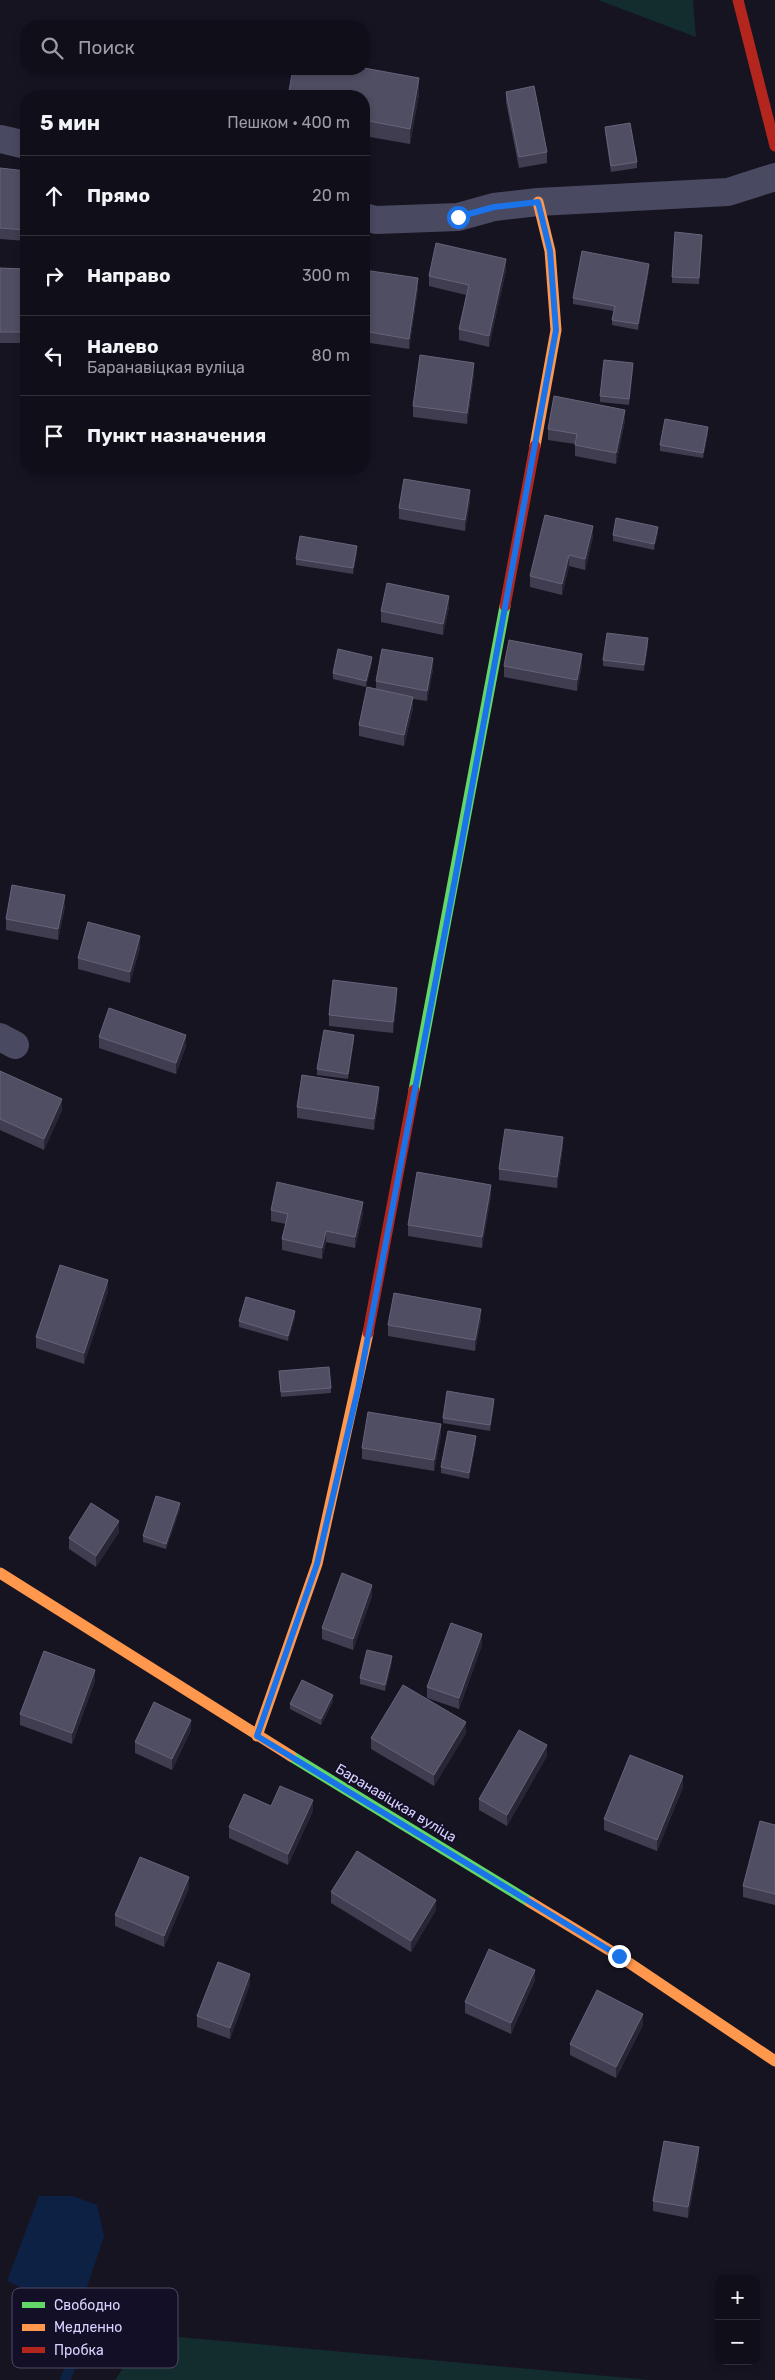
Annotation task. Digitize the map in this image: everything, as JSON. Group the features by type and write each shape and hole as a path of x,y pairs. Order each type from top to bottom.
{"street":[{"path":"738,0 775,146"},
{"path":"0,139 20,144"},
{"path":"370,218 376,220 458,217 494,207 538,202 728,192 775,176"},
{"path":"257,1736 317,1564 358,1389 556,330 550,251 538,202"},
{"name":"Баранавіцкая вуліца","path":"0,1573 257,1736 619,1956 775,2061"}],"green space":[{"path":"598,0 693,0 696,37"},
{"path":"178,2337 650,2380 115,2380 123,2368 178,2368"}],"water":[{"path":"39,2196 73,2196 97,2205 104,2236 87,2288 22,2288 7,2281"}],"building":[{"path":"370,69 419,78 410,129 370,121 370,90 289,90 292,75 370,75"},
{"path":"534,86 547,152 519,157 506,92"},
{"path":"630,123 637,162 611,166 605,127"},
{"path":"0,168 20,170 20,230 0,228"},
{"path":"675,232 702,235 699,278 672,277"},
{"path":"436,243 506,259 489,336 459,329 469,285 429,276"},
{"path":"582,251 649,264 638,324 612,320 615,306 573,298"},
{"path":"0,268 20,269 20,332 0,332"},
{"path":"370,271 418,278 409,339 370,332"},
{"path":"420,355 474,363 467,413 413,406"},
{"path":"604,360 633,363 629,399 600,396"},
{"path":"554,396 625,410 616,453 575,445 577,434 548,429"},
{"path":"665,419 708,427 703,453 660,445"},
{"path":"404,479 470,490 465,520 399,508"},
{"path":"545,515 593,526 585,559 569,555 562,584 530,576"},
{"path":"616,518 658,527 654,544 613,535"},
{"path":"300,536 357,546 353,568 296,559"},
{"path":"387,583 449,596 443,624 381,611"},
{"path":"607,633 648,638 644,665 603,660"},
{"path":"509,640 582,654 577,680 504,666"},
{"path":"338,649 372,657 366,681 333,673"},
{"path":"382,649 433,658 427,691 376,681"},
{"path":"367,687 413,697 404,735 359,725"},
{"path":"12,885 65,895 58,929 6,919"},
{"path":"88,922 140,936 130,972 78,958"},
{"path":"333,980 397,988 393,1022 329,1015"},
{"path":"109,1008 186,1035 176,1063 99,1037"},
{"path":"324,1030 354,1035 348,1074 317,1069"},
{"path":"0,1071 62,1099 44,1139 0,1119"},
{"path":"302,1075 379,1087 374,1119 297,1107"},
{"path":"505,1129 563,1137 557,1177 499,1169"},
{"path":"417,1172 491,1185 482,1237 408,1225"},
{"path":"277,1182 363,1202 355,1237 326,1231 322,1248 282,1239 288,1214 271,1210"},
{"path":"60,1265 108,1280 84,1353 36,1337"},
{"path":"394,1293 481,1309 475,1340 388,1325"},
{"path":"246,1297 295,1311 288,1336 239,1321"},
{"path":"329,1367 331,1388 281,1392 279,1371"},
{"path":"447,1391 494,1399 490,1425 443,1418"},
{"path":"368,1412 441,1424 434,1460 362,1448"},
{"path":"448,1431 476,1436 469,1473 441,1467"},
{"path":"156,1496 180,1503 166,1544 143,1536"},
{"path":"91,1503 119,1521 96,1556 69,1538"},
{"path":"342,1573 372,1585 353,1639 322,1628"},
{"path":"451,1623 482,1634 459,1698 427,1687"},
{"path":"367,1650 392,1656 385,1685 360,1678"},
{"path":"44,1651 95,1670 72,1733 20,1714"},
{"path":"302,1680 333,1695 321,1719 290,1704"},
{"path":"403,1685 466,1722 434,1775 371,1738"},
{"path":"154,1702 191,1720 172,1759 135,1742"},
{"path":"519,1730 547,1745 507,1815 479,1799"},
{"path":"630,1755 683,1776 657,1840 604,1819"},
{"path":"280,1786 313,1800 288,1854 229,1827 244,1794 271,1806"},
{"path":"760,1821 775,1825 775,1894 743,1886"},
{"path":"357,1851 436,1900 411,1941 331,1892"},
{"path":"140,1857 189,1877 164,1936 115,1915"},
{"path":"489,1949 535,1970 511,2023 465,2002"},
{"path":"218,1962 250,1974 230,2028 197,2016"},
{"path":"597,1990 643,2014 616,2067 570,2044"},
{"path":"664,2141 699,2147 688,2207 653,2201"}],"waterway":[{"path":"65,2380 70,2368"}],"traffic: fast":[{"path":"414,1090 505,606"},
{"path":"291,1756 530,1902"}],"traffic: slow":[{"path":"535,446 556,330 550,251 538,202"},
{"path":"257,1736 317,1564 368,1333"},
{"path":"0,1573 291,1756"},
{"path":"530,1902 619,1956 775,2061"}],"traffic: jam":[{"path":"738,0 775,146"},
{"path":"505,606 535,446"},
{"path":"368,1333 414,1090"}],"route":[{"path":"458,217 494,207 538,202 550,251 556,330 455,879 358,1389 317,1564 257,1736 619,1956"}]}
